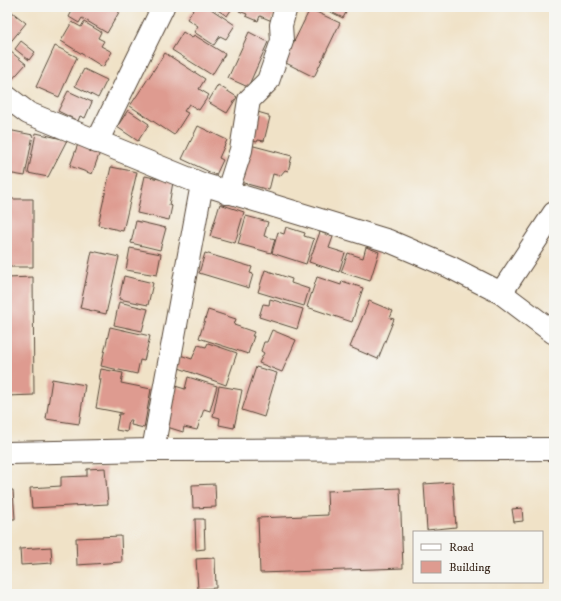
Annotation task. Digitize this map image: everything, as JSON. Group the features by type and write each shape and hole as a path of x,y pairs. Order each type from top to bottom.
{"street":[{"path":"97,142 163,7"},
{"path":"227,193 241,150 249,100 268,81 282,40 281,25 286,7"},
{"path":"7,97 28,113 202,184 227,193 389,241 450,267 501,293 554,333"},
{"path":"153,450 202,184"},
{"path":"501,293 554,213"},
{"path":"7,453 153,450 554,449"}],"building":[{"path":"74,7 122,7 107,33 82,18 79,23 69,17"},
{"path":"195,7 208,7 235,25 226,39 220,36 214,45 194,32 198,26 187,19"},
{"path":"213,7 233,7 227,16"},
{"path":"240,7 277,7 272,21 260,16 258,21 239,11"},
{"path":"321,7 349,7 343,18"},
{"path":"7,8 26,23 8,45 7,44"},
{"path":"310,9 340,23 314,77 284,62"},
{"path":"72,22 81,27 84,22 101,32 98,38 104,41 101,46 112,52 103,67 61,41"},
{"path":"183,32 192,38 194,35 225,54 212,75 172,50"},
{"path":"249,32 268,42 248,87 228,78"},
{"path":"21,41 35,52 29,60 15,49"},
{"path":"55,46 77,57 59,97 36,87"},
{"path":"11,52 26,64 10,82 7,80 7,58"},
{"path":"165,53 205,79 199,89 209,95 199,110 189,104 184,111 188,113 174,135 130,106"},
{"path":"84,69 107,80 98,98 75,86"},
{"path":"218,85 237,97 227,113 208,102"},
{"path":"68,91 92,102 85,118 80,116 78,121 58,111"},
{"path":"128,110 149,124 138,141 117,127"},
{"path":"254,111 270,117 264,141 258,140 257,142 248,140"},
{"path":"198,126 227,140 219,158 223,160 216,175 182,159"},
{"path":"8,130 33,135 25,176 7,173"},
{"path":"36,133 67,140 48,177 28,173"},
{"path":"78,144 100,152 92,174 70,166"},
{"path":"250,145 292,156 288,171 285,170 280,176 273,174 269,190 240,182"},
{"path":"111,167 137,172 123,231 98,225"},
{"path":"145,176 173,182 169,205 172,206 169,220 137,213"},
{"path":"7,199 33,199 33,267 7,267"},
{"path":"220,204 244,212 235,243 210,236"},
{"path":"246,216 268,222 264,236 275,239 271,253 238,244"},
{"path":"136,221 166,228 160,250 131,243"},
{"path":"286,227 305,233 304,236 314,239 306,264 272,253 278,232 284,234"},
{"path":"320,232 333,237 329,248 345,253 339,272 309,262"},
{"path":"366,247 379,252 370,281 341,272 348,253 363,258"},
{"path":"130,248 161,254 157,275 126,270"},
{"path":"92,251 119,257 106,314 80,308"},
{"path":"205,253 252,267 250,273 253,274 249,288 199,273"},
{"path":"265,270 292,279 291,283 309,289 304,306 258,292"},
{"path":"124,276 153,283 148,305 119,299"},
{"path":"33,277 34,395 7,396 7,278"},
{"path":"317,277 341,285 342,281 363,288 352,322 307,307"},
{"path":"270,299 303,309 297,329 259,317 263,304 269,305"},
{"path":"369,301 393,311 390,318 394,319 378,359 350,347"},
{"path":"119,302 148,309 142,331 114,325"},
{"path":"208,310 236,319 234,325 254,332 248,354 199,338"},
{"path":"110,327 150,336 144,361 140,360 137,374 101,366"},
{"path":"272,330 296,340 282,372 259,363 264,353 261,351 264,342 267,342"},
{"path":"208,343 237,353 226,385 176,367 180,355 192,359 198,345 206,347"},
{"path":"256,367 277,373 264,417 242,410"},
{"path":"101,369 123,373 121,383 151,389 144,428 131,425 132,420 129,420 127,432 116,430 119,414 122,413 96,408 101,379 99,379"},
{"path":"188,377 217,386 210,411 204,409 197,430 184,427 183,432 164,426 174,400 171,399 175,386 185,389"},
{"path":"52,379 85,385 79,424 46,419"},
{"path":"219,386 242,390 234,428 219,425 220,418 213,416"},
{"path":"105,468 108,504 32,508 30,488 61,486 61,477 87,476 87,469"},
{"path":"453,482 456,527 427,530 424,484"},
{"path":"215,484 216,507 193,508 192,485"},
{"path":"400,488 403,568 260,573 258,518 328,515 327,491"},
{"path":"7,490 13,490 15,519 7,519"},
{"path":"522,508 523,521 514,522 512,509"},
{"path":"195,519 204,519 205,549 196,550"},
{"path":"121,536 122,562 77,565 76,538"},
{"path":"51,547 52,563 21,565 20,549"},
{"path":"215,558 216,588 198,589 196,559"}]}
